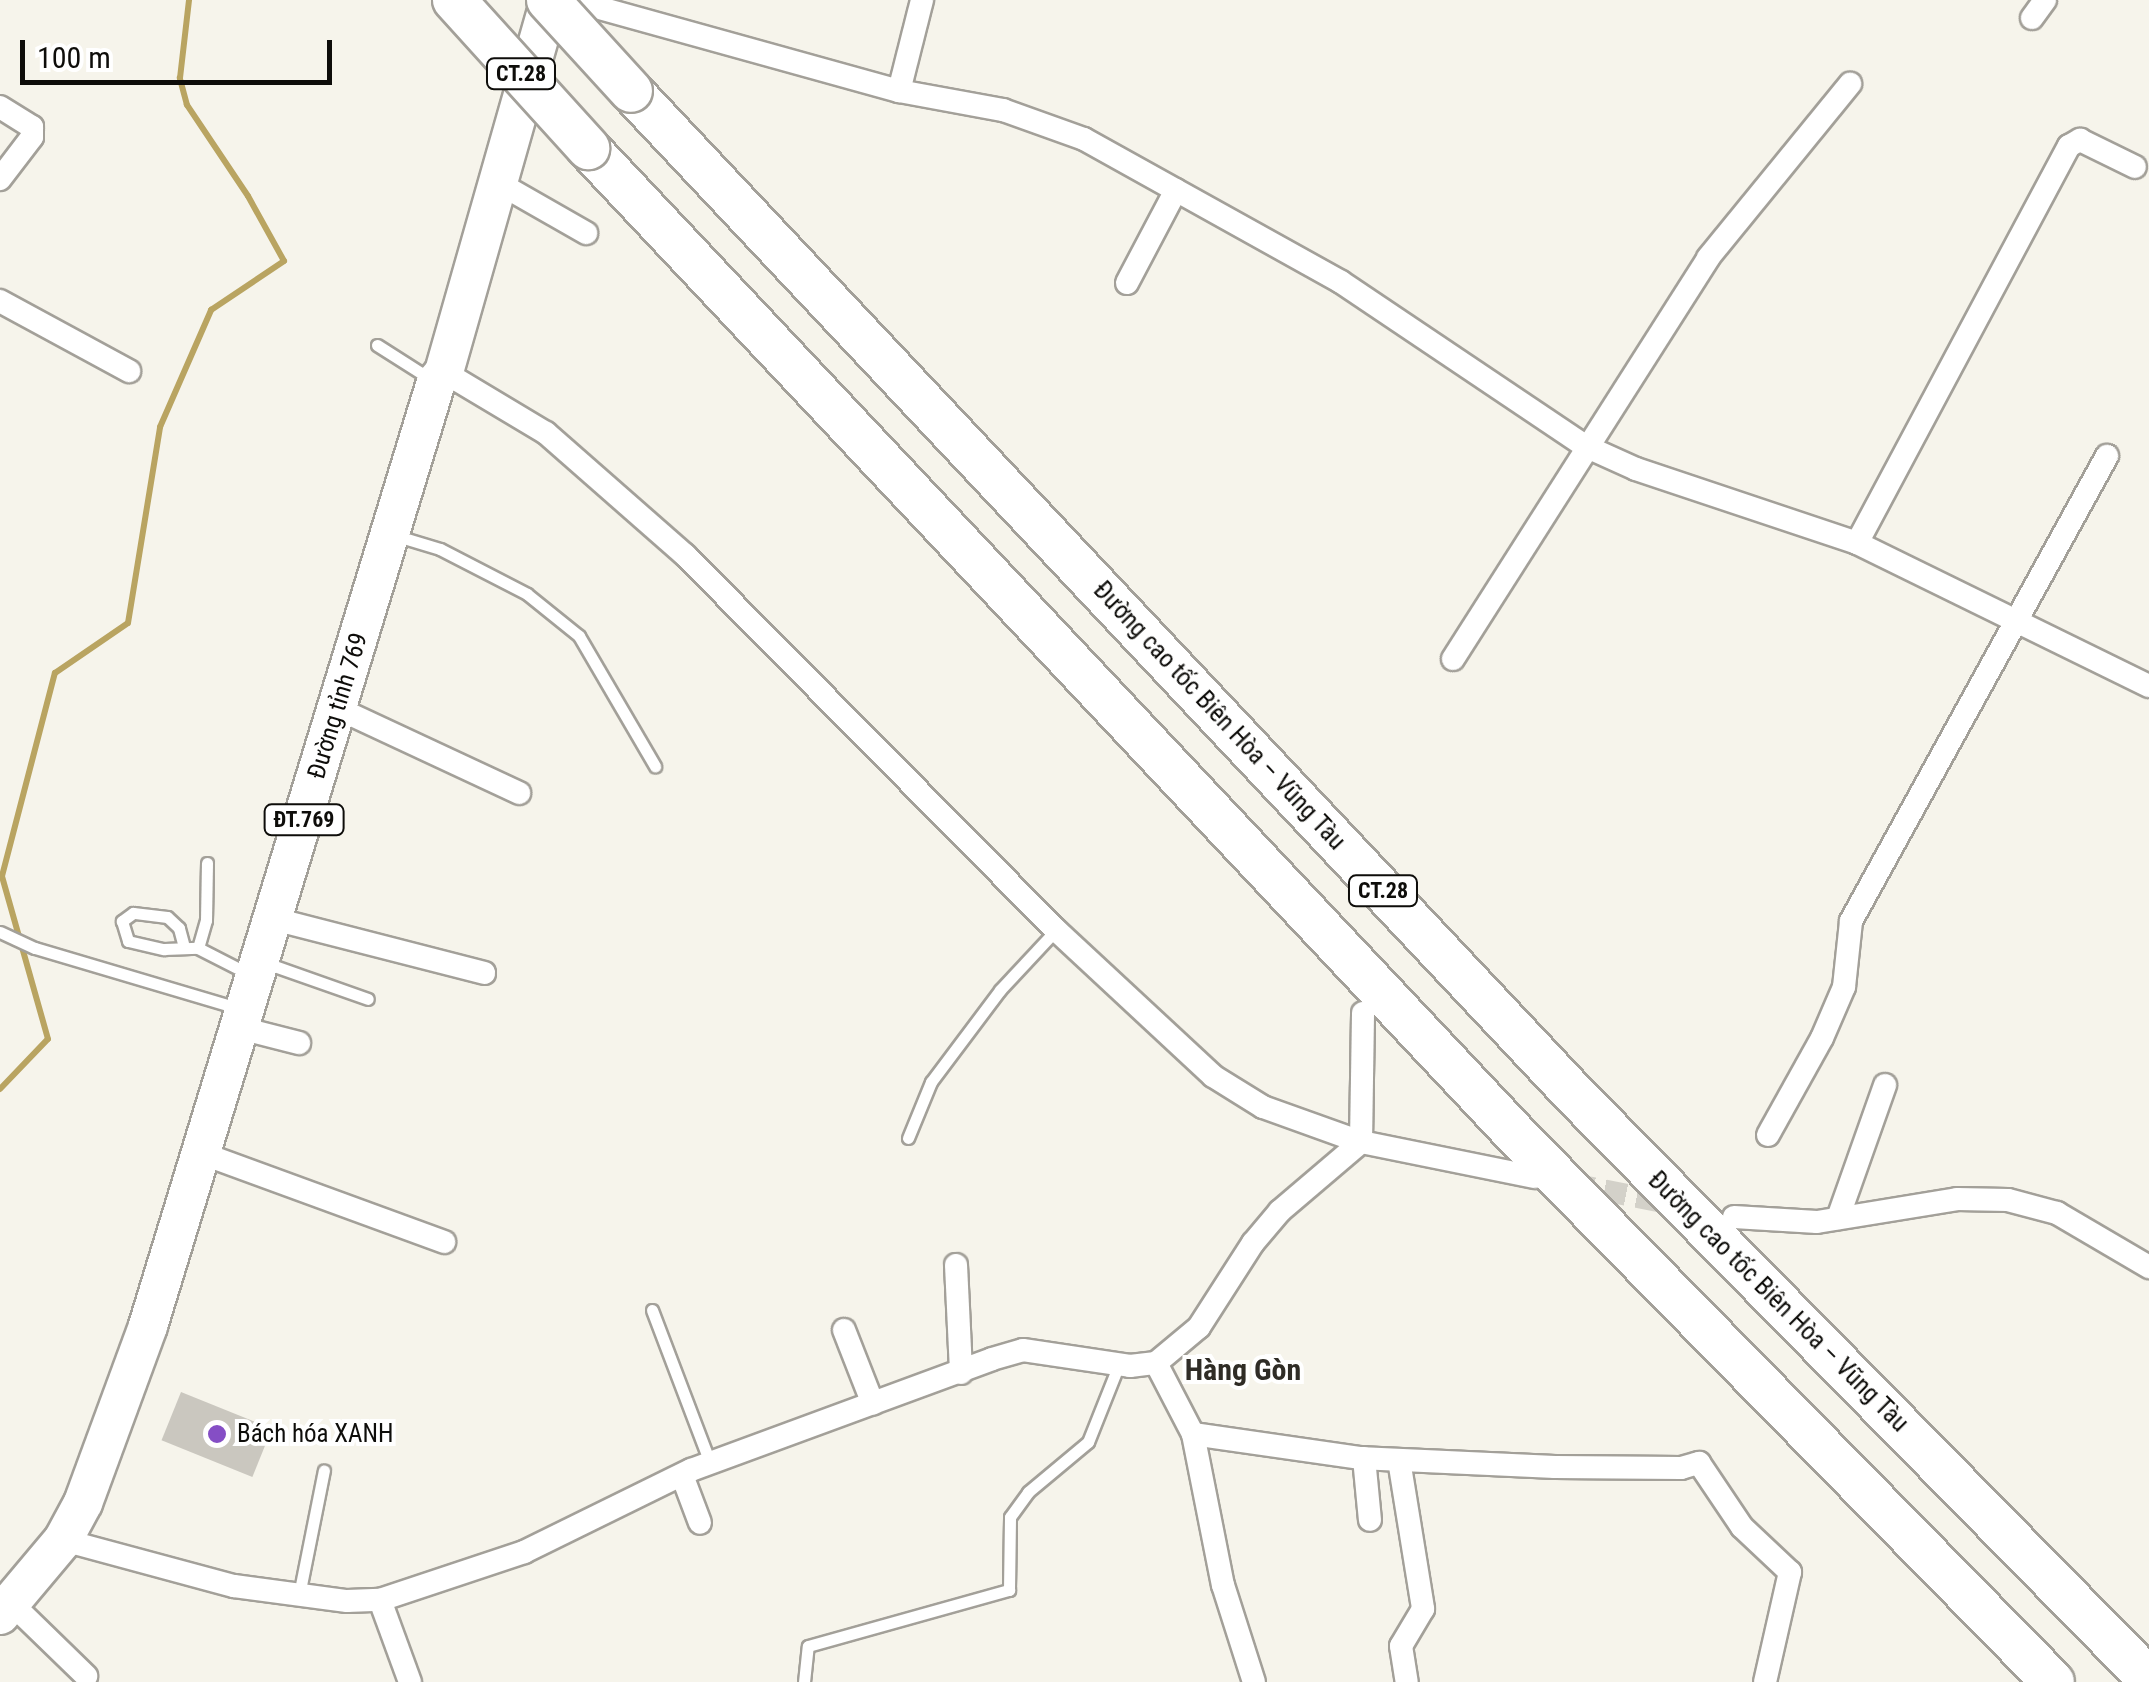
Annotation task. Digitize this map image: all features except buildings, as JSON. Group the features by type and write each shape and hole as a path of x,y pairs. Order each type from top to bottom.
{"highway":[{"name":"CT.28","path":"454,0 588,148 1519,1138 2053,1682"},
{"name":"Đường cao tốc Biên Hòa – Vũng Tàu","path":"549,0 1570,1090 2149,1679"}],"main road":[{"name":"Đường tỉnh 769","path":"5,1609 63,1540 110,1437 440,377 549,0"}],"street":[{"path":"571,0 899,91 1003,110 1084,138 1341,282 1585,446 1636,470 1857,544 2149,686"},
{"path":"899,91 922,0"},
{"path":"1453,659 1708,258 1850,84"},
{"path":"0,107 32,127 32,138 0,179"},
{"path":"1857,544 2069,146 2080,140 2135,167"},
{"path":"495,180 586,232"},
{"path":"1127,283 1176,190"},
{"path":"0,301 129,371"},
{"path":"440,377 546,433 686,554 1056,930 1213,1076 1262,1108 1362,1142 1534,1177"},
{"path":"1768,1136 1822,1038 1844,987 1851,921 2014,618 2107,456"},
{"path":"338,708 518,793"},
{"path":"274,919 484,974"},
{"path":"250,994 299,1043"},
{"path":"63,1540 234,1586 347,1602 380,1600 524,1552 710,1463 1023,1350 1118,1364 1156,1363 1200,1326 1253,1243 1280,1212 1362,1142 1364,1013"},
{"path":"1838,1218 1885,1085"},
{"path":"201,1152 444,1242"},
{"path":"1734,1216 1774,1222 1838,1218 1957,1199 2008,1200 2057,1213 2149,1267"},
{"path":"956,1265 961,1372"},
{"path":"844,1330 873,1404"},
{"path":"1156,1363 1192,1434 1224,1585 1254,1682"},
{"path":"1192,1434 1364,1458 1663,1468 1700,1463 1742,1527 1790,1572 1764,1682"},
{"path":"1364,1458 1370,1520"},
{"path":"1400,1460 1423,1609 1401,1646 1406,1682"},
{"path":"682,1474 700,1524"},
{"path":"380,1600 410,1682"},
{"path":"5,1609 86,1676"}],"lane":[{"path":"377,345 440,377"},
{"path":"390,534 440,549 528,594 579,636 655,766"},
{"path":"198,948 206,920 207,863"},
{"path":"184,946 179,928 167,918 133,913 122,921 128,941 164,949 198,948 250,994"},
{"path":"908,1138 931,1082 1000,990 1056,930"},
{"path":"4,934 35,948 250,994 368,998"},
{"path":"652,1310 710,1463"},
{"path":"804,1682 808,1646 1009,1590 1010,1516 1028,1492 1088,1442 1118,1364"},
{"path":"299,1595 324,1470"}],"waterway":[{"path":"0,1089 48,1039 2,876 55,673 128,623 160,427 211,310 284,261 248,196 187,105 180,78 189,0"}],"tunnel":[{"path":"1572,1184 1678,1205"}],"place":[{"name":"Bách hóa XANH","path":"217,1434"}],"district":[{"name":"Hàng Gòn","path":"1243,1370"}]}
